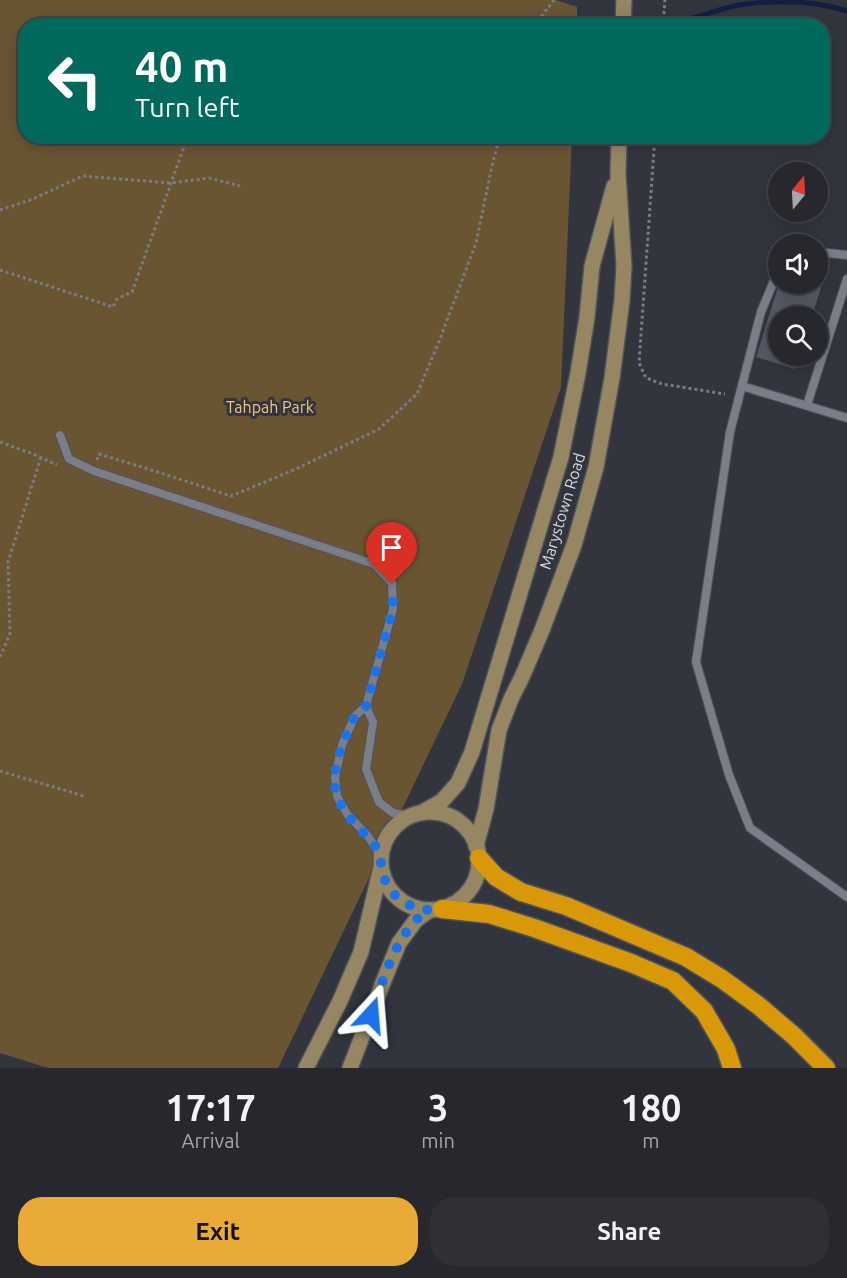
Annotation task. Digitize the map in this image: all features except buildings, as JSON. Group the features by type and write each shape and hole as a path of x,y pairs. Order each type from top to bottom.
{"highway":[{"path":"478,852 496,877 521,892 566,906 687,957 759,1006 826,1068"},
{"path":"436,909 489,914 631,963 673,981 704,1011 726,1049 732,1068"}],"main road":[{"path":"623,18 624,0"},
{"name":"Marystown Road","path":"478,852 499,730 542,630 574,545 596,467 612,378 622,300 624,266 618,174 619,144"},
{"name":"Marystown Road","path":"415,815 442,801 458,783 472,752 561,457 578,373 592,266 618,174"},
{"path":"306,1068 340,1001 361,952 384,843 390,832 399,823 415,815 434,812 445,814 456,819 465,827 472,836 478,852 478,869 469,890 452,905 436,909 419,909 399,899 384,879 381,861"},
{"path":"350,1068 399,943 416,920 436,909"}],"lane":[{"path":"828,253 847,255"},
{"path":"807,405 847,279"},
{"path":"768,294 761,312 730,432 696,662 729,775 750,828 847,897"},
{"path":"742,386 847,418"},
{"path":"60,435 69,459 94,471 374,564 392,584 393,609 366,706 355,716 342,745 334,777 337,796 348,814 368,835 381,861"},
{"path":"366,706 374,722 366,769 379,802 393,813 415,815"}],"path":[{"path":"540,18 554,0"},
{"path":"664,18 665,0"},
{"path":"94,471 99,454 231,496 296,469 379,429 417,394 440,339 476,243 498,144"},
{"path":"654,144 639,363 646,378 662,384 725,394"},
{"path":"0,270 113,307 117,299 132,291 184,147"},
{"path":"0,210 33,199 83,176 170,183 209,178 240,186"},
{"path":"0,442 59,466"},
{"path":"0,657 9,634 8,562 41,457"},
{"path":"0,771 84,796"}],"green space":[{"name":"Tahpah Park","path":"0,0 556,0 577,7 577,18 18,18 18,144 572,144 561,387 462,684 278,1068 48,1068 0,1053"}],"waterway":[{"path":"693,18 733,6 766,2 807,3 847,11"}],"route":[{"path":"371,1015 399,943 416,920 430,910 408,905 390,890 384,879 381,855 368,835 348,814 337,796 334,777 342,745 355,716 366,706 393,609 392,584"}]}
